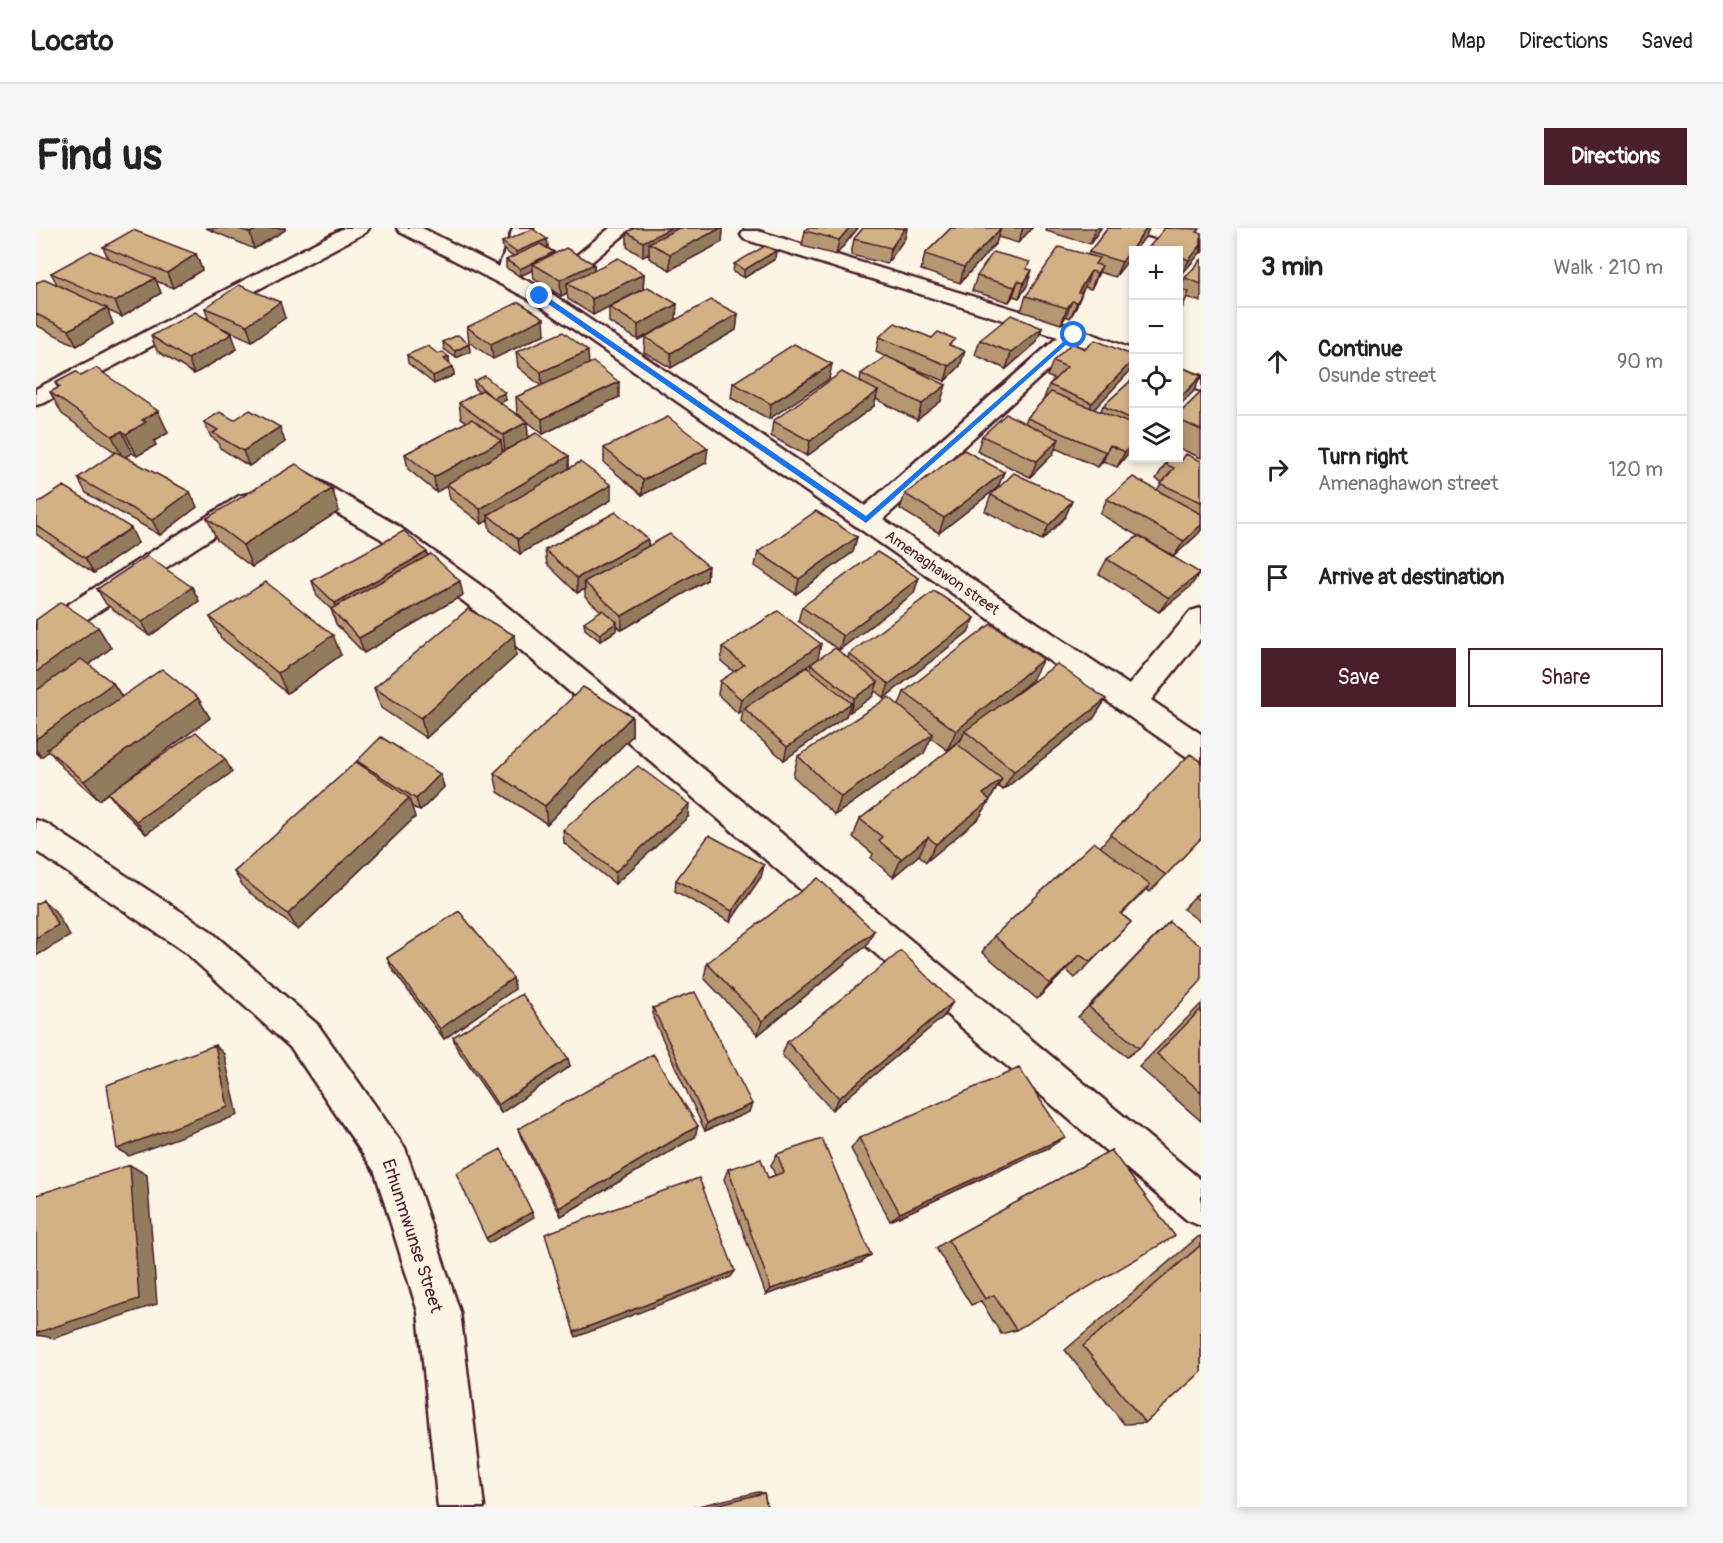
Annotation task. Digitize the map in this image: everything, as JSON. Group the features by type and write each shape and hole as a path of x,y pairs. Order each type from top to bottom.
{"street":[{"path":"36,398 359,228"},
{"name":"Amenaghawon street","path":"407,228 540,296 1201,750"},
{"path":"505,278 523,228"},
{"path":"540,296 621,228"},
{"path":"1142,228 1201,245"},
{"path":"751,235 1074,335 1129,356"},
{"path":"866,520 1074,335"},
{"path":"1183,377 1201,384"},
{"path":"36,639 283,480 297,478 389,532 477,597 1201,1206"},
{"path":"1131,703 1201,618"},
{"name":"Erhunmwunse Street","path":"38,837 197,941 304,1037 391,1162 439,1312 461,1507"}],"building":[{"path":"237,228 259,228 250,233"},
{"path":"635,228 671,228 643,242 627,232"},
{"path":"679,228 721,228 670,254 649,243"},
{"path":"807,228 849,228 839,240 805,231"},
{"path":"863,228 905,228 891,248 854,239"},
{"path":"951,228 1001,228 964,267 925,254"},
{"path":"1108,228 1147,228 1134,246 1129,246 1129,252 1122,262 1089,252"},
{"path":"1165,228 1200,229 1197,232 1201,233 1201,245 1189,260 1183,258 1183,246 1150,246"},
{"path":"533,229 547,239 516,252 502,242"},
{"path":"133,230 196,254 167,273 103,247"},
{"path":"540,244 554,252 520,269 506,260"},
{"path":"765,246 776,251 744,270 734,264"},
{"path":"1059,247 1099,258 1095,264 1102,266 1097,273 1091,271 1078,292 1082,293 1077,302 1072,301 1067,308 1026,296"},
{"path":"566,248 594,264 560,280 533,264"},
{"path":"91,251 155,278 115,302 51,273"},
{"path":"993,252 1030,262 1026,269 1032,270 1024,283 1018,281 1015,287 977,276"},
{"path":"618,258 644,274 592,299 567,283"},
{"path":"1201,260 1201,284 1185,278"},
{"path":"45,279 107,308 69,330 36,314 36,283"},
{"path":"239,285 280,302 247,325 205,308"},
{"path":"648,287 677,304 638,325 609,307"},
{"path":"1183,290 1189,292 1183,306"},
{"path":"711,300 738,314 671,353 645,337"},
{"path":"519,302 544,318 491,344 467,327"},
{"path":"195,312 232,334 188,359 151,336"},
{"path":"1011,315 1042,328 1011,353 980,340"},
{"path":"895,323 932,338 938,332 955,339 949,345 965,351 949,366 879,337"},
{"path":"563,332 588,351 541,372 516,352"},
{"path":"458,335 469,344 455,351 443,342"},
{"path":"1095,340 1129,354 1129,364 1092,403 1049,385 1067,367 1053,361 1072,343 1085,349"},
{"path":"794,344 832,364 771,404 733,383"},
{"path":"428,346 438,354 443,352 449,357 444,359 453,367 433,376 407,355"},
{"path":"886,356 946,385 922,404 861,374"},
{"path":"593,362 619,382 542,419 516,397"},
{"path":"96,368 158,411 142,420 146,422 126,434 122,431 112,436 50,392 60,387 55,383 76,372 81,376"},
{"path":"1183,368 1201,376 1183,395"},
{"path":"842,372 878,391 810,441 773,421"},
{"path":"485,376 505,393 493,398 474,381"},
{"path":"1129,383 1129,418 1103,406"},
{"path":"482,390 527,422 503,435 459,403"},
{"path":"1051,392 1129,423 1129,447 1125,452 1110,445 1106,452 1027,418"},
{"path":"1201,392 1201,430 1183,422 1183,410"},
{"path":"250,410 280,427 243,451 213,433 218,430 204,422 220,412 234,420"},
{"path":"1006,414 1059,439 1037,461 982,436"},
{"path":"668,417 708,448 643,480 604,448"},
{"path":"472,419 501,441 434,477 405,454"},
{"path":"536,433 569,456 480,509 447,484"},
{"path":"964,450 1004,472 944,518 905,494"},
{"path":"116,452 190,492 152,520 78,478"},
{"path":"1186,454 1201,461 1201,502 1161,484 1174,468 1165,464 1167,462 1183,462"},
{"path":"580,462 611,485 518,539 488,515"},
{"path":"296,464 332,489 243,545 207,518"},
{"path":"1014,473 1072,501 1049,525 991,495"},
{"path":"1133,477 1201,514 1201,525 1184,541 1107,499"},
{"path":"64,486 131,528 85,558 36,525 36,504"},
{"path":"816,511 857,537 799,579 758,552"},
{"path":"616,512 648,539 577,578 545,550"},
{"path":"404,531 427,552 335,603 312,581"},
{"path":"670,534 708,566 622,616 584,582"},
{"path":"1139,536 1200,573 1169,598 1107,559"},
{"path":"877,552 919,578 843,636 802,607"},
{"path":"431,554 460,581 359,638 331,609"},
{"path":"147,556 192,587 142,622 97,589"},
{"path":"266,582 333,635 278,673 210,617"},
{"path":"934,591 975,618 889,684 849,654"},
{"path":"61,602 98,627 36,672 36,620"},
{"path":"468,609 514,635 421,718 374,688"},
{"path":"602,610 617,622 600,634 584,622"},
{"path":"778,611 821,644 741,699 720,681 744,665 722,647"},
{"path":"991,624 1043,659 956,731 904,692"},
{"path":"835,648 878,682 854,698 811,664"},
{"path":"81,659 113,683 36,739 36,691"},
{"path":"1057,664 1106,699 1014,771 965,731"},
{"path":"807,667 851,703 787,747 744,708"},
{"path":"162,669 198,698 84,781 47,749"},
{"path":"583,687 632,716 545,806 494,773"},
{"path":"889,697 933,734 841,797 798,756"},
{"path":"196,732 225,759 136,821 108,793"},
{"path":"381,737 440,774 416,799 357,761"},
{"path":"957,744 1002,779 983,794 990,800 936,844 928,837 901,859 879,841 882,837 860,819"},
{"path":"1190,754 1201,761 1201,838 1166,875 1110,835"},
{"path":"356,762 409,798 288,914 234,872"},
{"path":"638,766 689,804 615,872 563,830"},
{"path":"709,835 764,865 732,911 676,880"},
{"path":"1094,842 1150,885 1121,914 1131,922 1090,962 1080,955 1050,984 994,936"},
{"path":"818,878 874,931 762,1021 707,963"},
{"path":"1201,891 1201,902 1195,897"},
{"path":"43,900 58,925 36,938 36,904"},
{"path":"459,911 513,978 440,1029 387,958"},
{"path":"1169,922 1201,946 1201,981 1139,1048 1089,1007"},
{"path":"901,951 953,1002 839,1098 787,1042"},
{"path":"695,992 752,1104 707,1123 653,1008"},
{"path":"522,994 568,1058 498,1105 453,1037"},
{"path":"1201,1009 1201,1092 1157,1054"},
{"path":"215,1045 228,1107 117,1149 107,1085"},
{"path":"653,1054 698,1126 559,1208 518,1129"},
{"path":"1019,1068 1065,1137 900,1213 859,1138"},
{"path":"822,1139 871,1255 771,1289 728,1169 761,1159 768,1178 784,1172 777,1154"},
{"path":"501,1149 532,1212 486,1238 456,1173"},
{"path":"1111,1150 1175,1236 1016,1330 994,1295 985,1299 948,1240"},
{"path":"130,1165 139,1299 36,1333 36,1195"},
{"path":"699,1178 735,1271 574,1332 545,1234"},
{"path":"1201,1245 1201,1372 1145,1423 1083,1346"},
{"path":"764,1493 767,1507 707,1507"}],"route":[{"path":"540,296 866,520 1074,335"}]}
